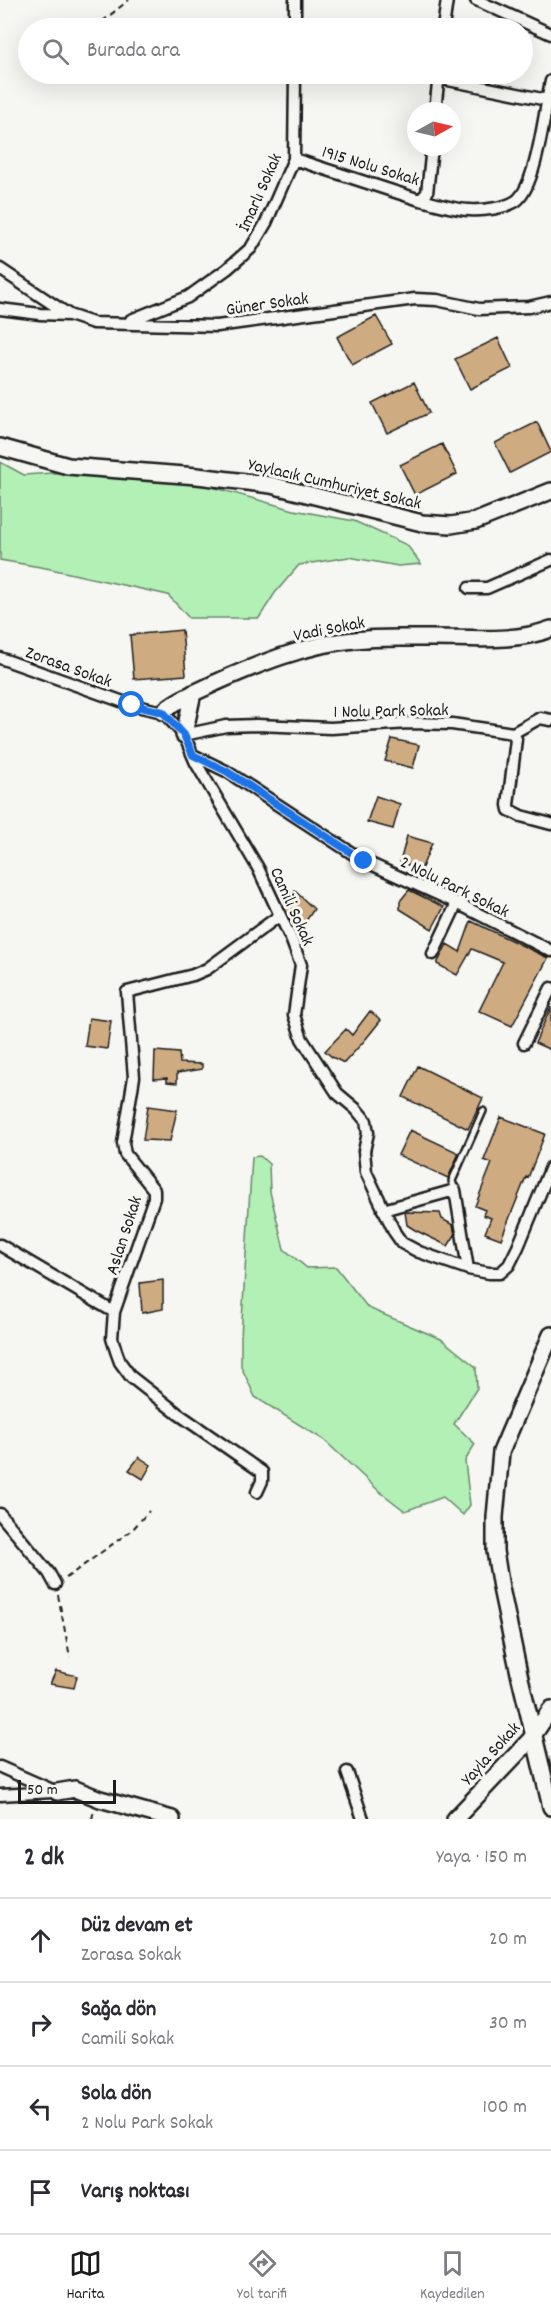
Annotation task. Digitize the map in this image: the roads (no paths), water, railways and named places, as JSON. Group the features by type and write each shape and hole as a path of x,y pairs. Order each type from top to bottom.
{"street":[{"path":"295,18 296,0"},
{"path":"444,18 447,0"},
{"path":"476,0 516,18"},
{"path":"533,26 551,34"},
{"path":"420,200 470,210 504,206 516,200 524,191 533,170 551,81"},
{"name":"İmarlı Sokak","path":"125,322 188,297 227,269 251,248 266,223 294,159 295,84"},
{"path":"436,102 438,84"},
{"path":"475,84 547,100"},
{"name":"1915 Nolu Sokak","path":"294,159 420,200 427,193 431,156"},
{"name":"Güner Sokak","path":"0,269 69,315 93,323 125,322 217,327 416,299 437,300 479,309 529,307 551,302"},
{"path":"0,309 69,315"},
{"name":"Yaylacık Cumhuriyet Sokak","path":"0,447 68,466 197,476 271,485 422,523 451,525 476,521 551,491"},
{"path":"469,588 487,588 551,560"},
{"name":"Vadi Sokak","path":"163,712 169,706 193,693 249,667 354,640 504,639 541,633 551,629"},
{"name":"Zorasa Sokak","path":"0,658 132,705 163,712"},
{"path":"184,735 193,693"},
{"name":"Camili Sokak","path":"163,712 184,735 193,755 258,868 301,965 294,1015 302,1039 338,1093 366,1121 368,1133 364,1150 366,1172 394,1233 402,1243 419,1252 468,1269 489,1274 500,1273 509,1265 551,1167"},
{"path":"551,720 540,718 513,733 516,739 508,804 509,810 521,816 551,824"},
{"name":"1 Nolu Park Sokak","path":"184,735 226,726 331,728 410,723 452,724 513,733"},
{"name":"2 Nolu Park Sokak","path":"193,755 226,771 364,861 457,903 551,951"},
{"path":"433,954 457,903"},
{"name":"Aslan Sokak","path":"257,1492 262,1481 262,1472 177,1413 131,1377 116,1351 112,1338 114,1312 154,1198 154,1190 125,1154 123,1143 134,1077 127,992 193,975 207,969 279,916"},
{"path":"524,1043 551,988"},
{"path":"383,1210 454,1190 468,1269"},
{"path":"0,1245 114,1312"},
{"path":"551,1335 501,1452 496,1499 495,1551 520,1678 551,1807"},
{"path":"0,1514 42,1564 55,1584"},
{"name":"Yayla Sokak","path":"455,1819 530,1740 551,1709"},
{"path":"0,1767 57,1791"},
{"path":"347,1772 363,1819"},
{"path":"0,1795 75,1789 108,1802 172,1819"}],"lane":[{"path":"454,1190 452,1181 483,1111"}]}
